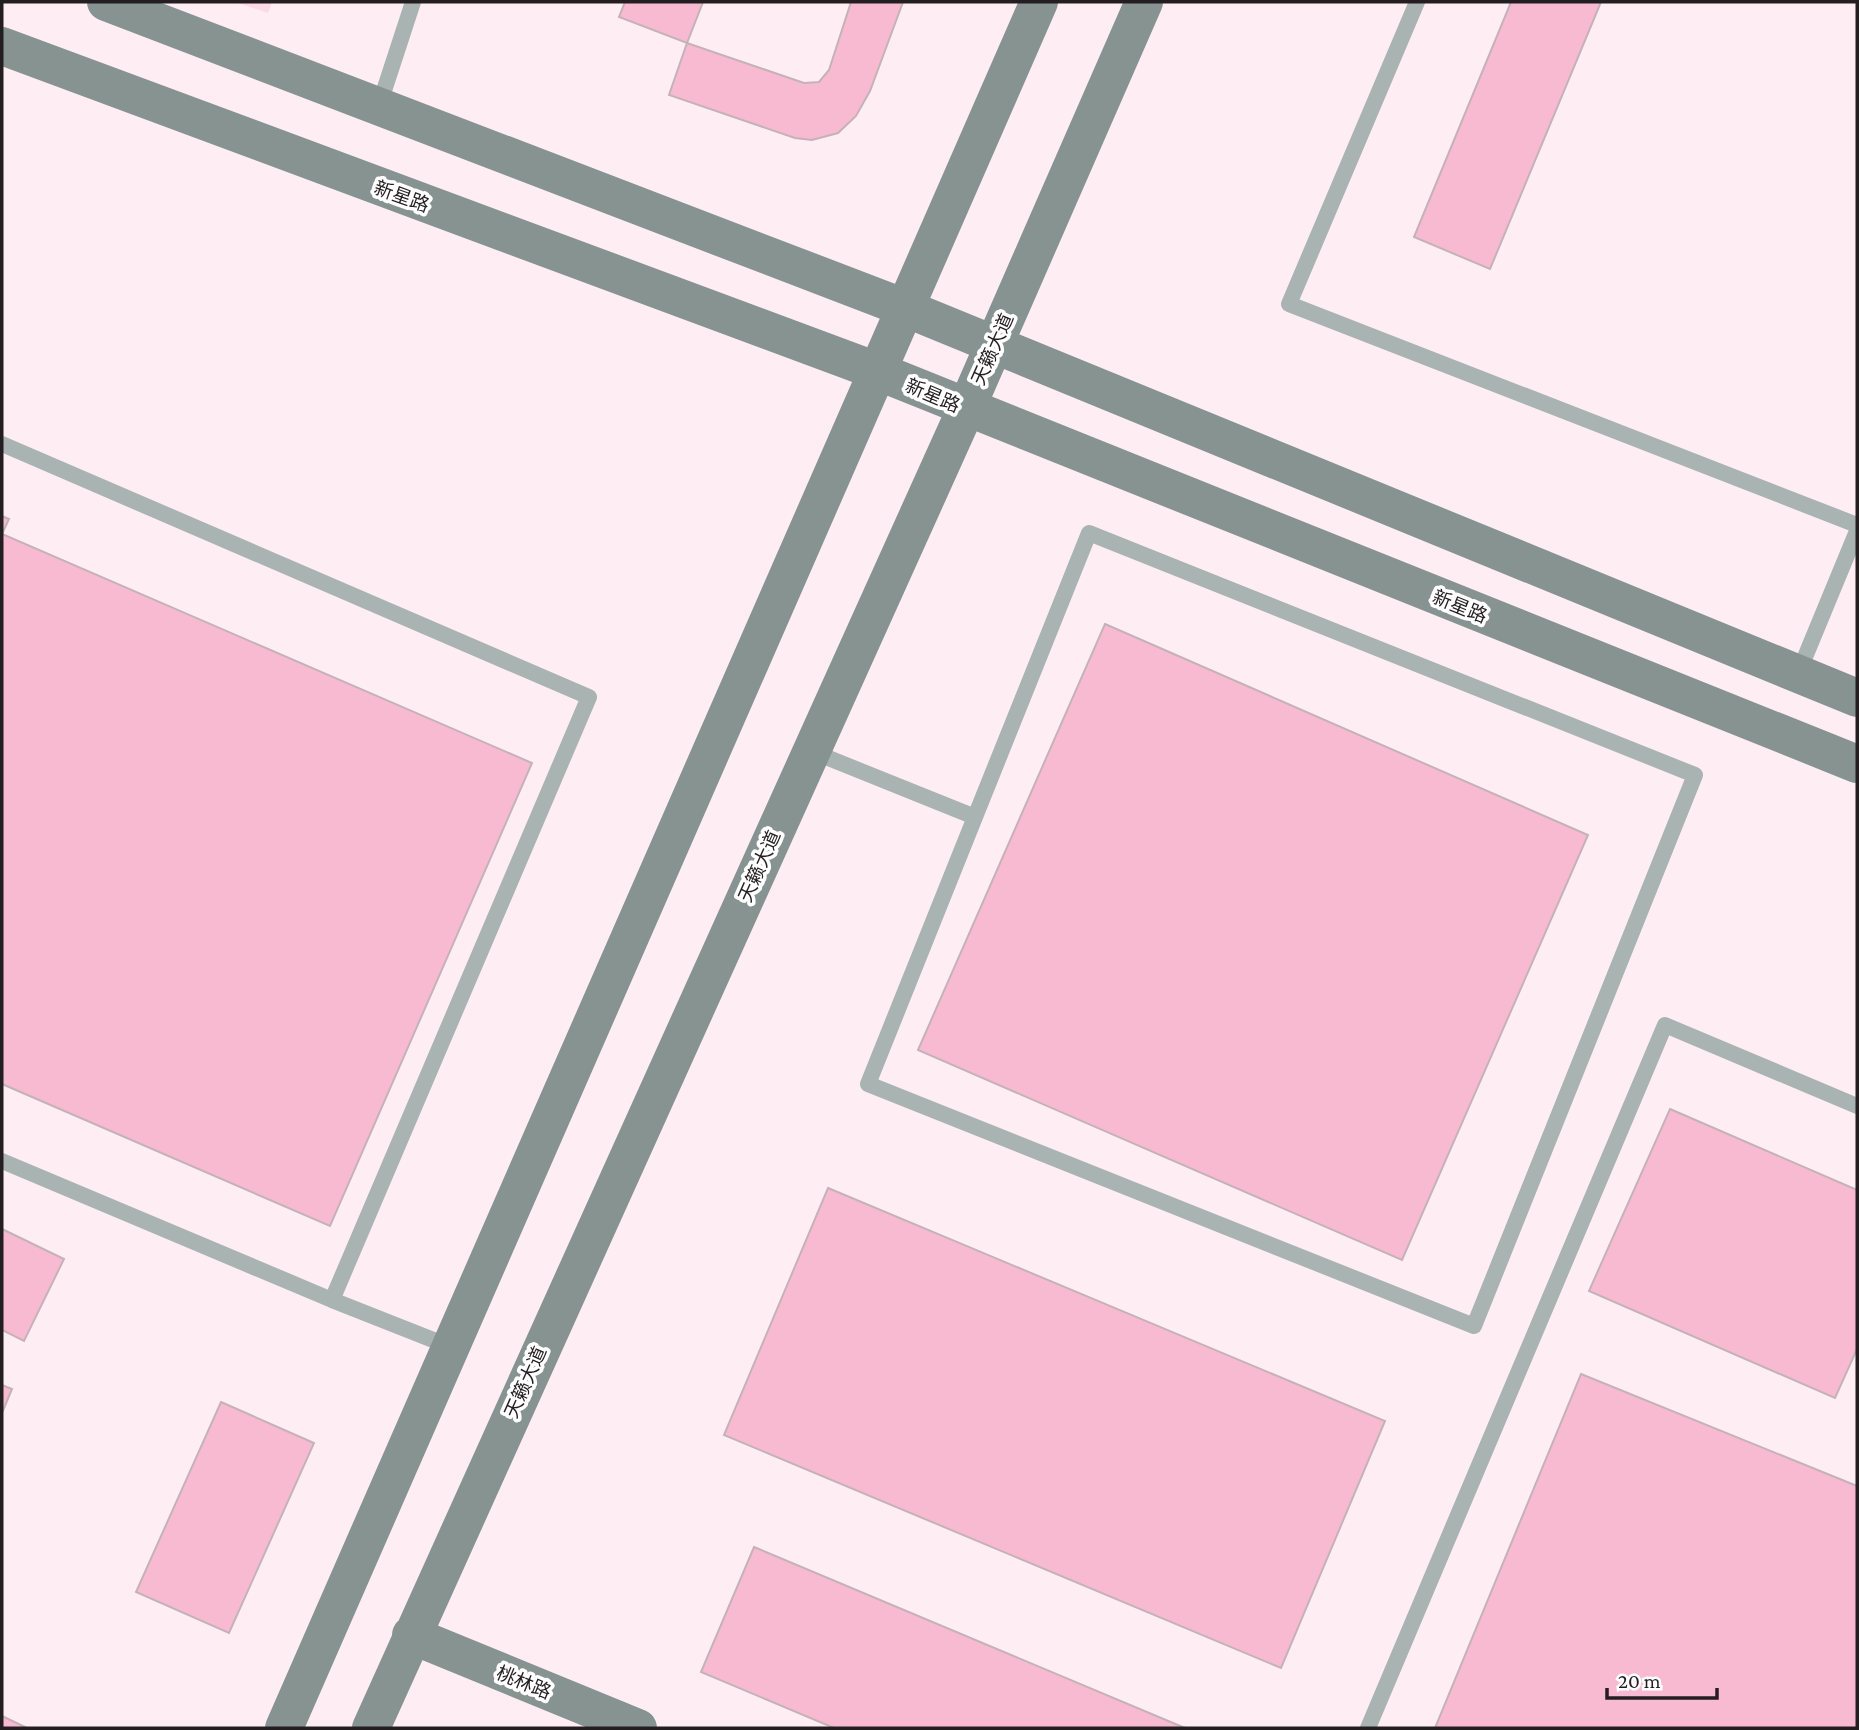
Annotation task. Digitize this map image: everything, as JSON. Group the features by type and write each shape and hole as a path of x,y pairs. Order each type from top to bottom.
{"street":[{"path":"106,2 905,308 1857,698"},
{"path":"284,1728 1039,2"},
{"name":"天籁大道","path":"371,1728 966,409 1144,2"},
{"name":"新星路","path":"2,46 153,105 877,371 966,409 1857,764"},
{"name":"桃林路","path":"411,1635 638,1728"}],"lane":[{"path":"379,106 414,2"},
{"path":"1417,2 1289,303 1857,528 1798,674"},
{"path":"2,444 589,697 331,1300"},
{"path":"1089,533 1695,775 1474,1326 868,1084 975,817 1089,533"},
{"path":"811,751 975,817"},
{"path":"1368,1728 1665,1025 1857,1106"},
{"path":"2,1161 331,1300 451,1347"}],"shaded area":[{"path":"235,2 272,2 268,13"}],"building":[{"path":"625,2 703,2 687,43 619,17"},
{"path":"851,2 903,2 870,91 856,116 838,133 812,140 795,138 669,95 687,43 804,83 819,82 829,70"},
{"path":"1511,2 1601,2 1490,269 1414,237"},
{"path":"2,516 9,519 2,534"},
{"path":"2,534 532,763 330,1226 2,1084"},
{"path":"1105,624 1588,835 1402,1260 918,1050"},
{"path":"1670,1109 1857,1190 1857,1349 1835,1398 1589,1291"},
{"path":"828,1188 1385,1421 1281,1668 724,1435"},
{"path":"2,1229 64,1259 24,1341 2,1330"},
{"path":"1581,1374 1857,1486 1857,1728 1435,1728"},
{"path":"2,1385 12,1389 2,1413"},
{"path":"221,1402 314,1443 229,1633 136,1592"},
{"path":"754,1547 1185,1728 834,1728 701,1672"},
{"path":"2,1716 27,1728 2,1728"}]}
